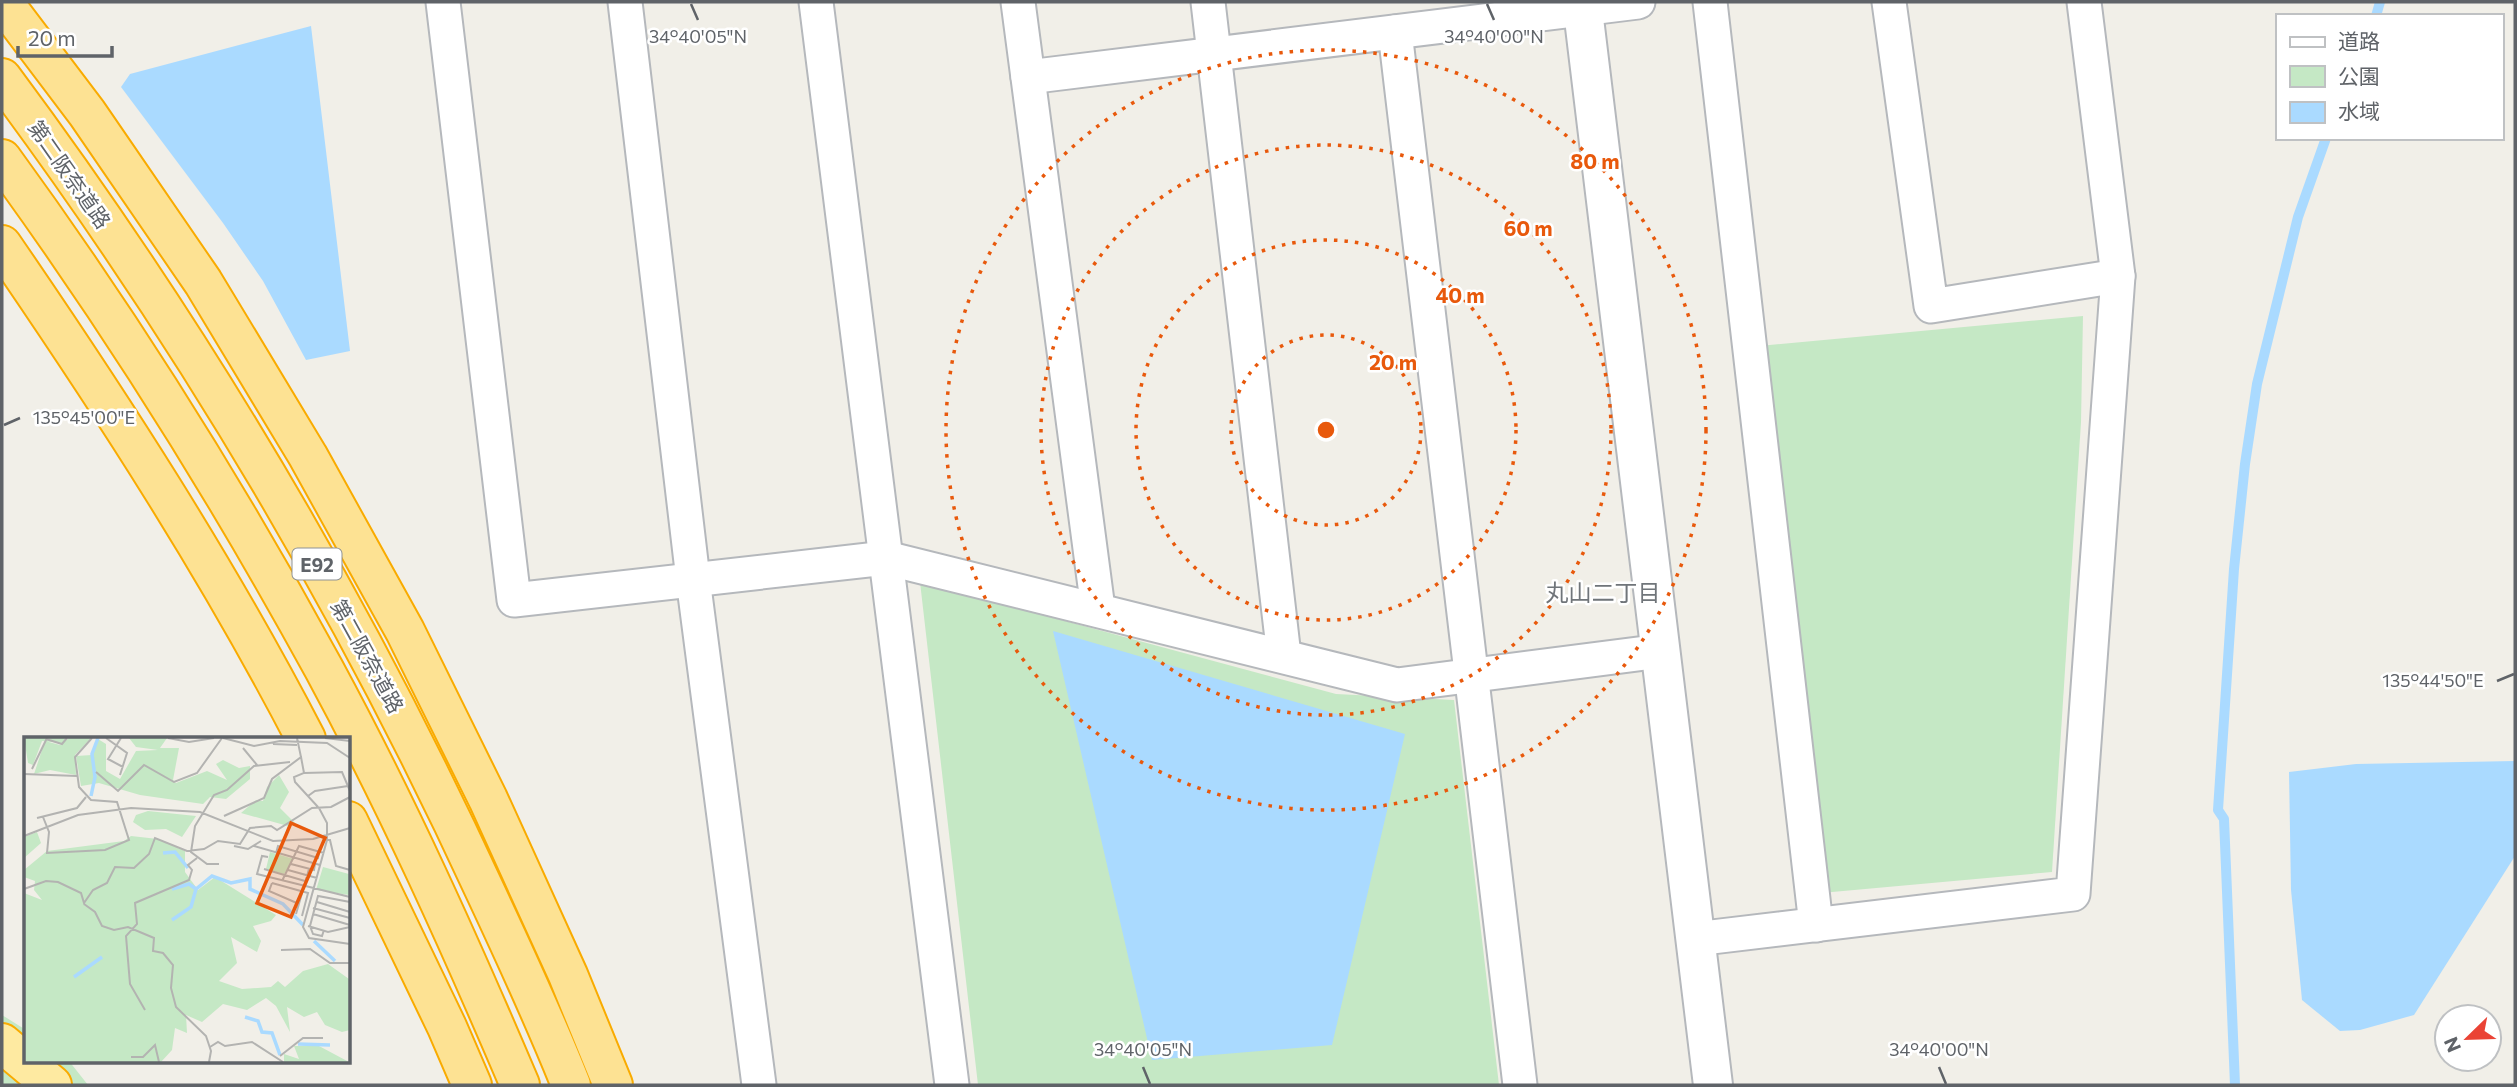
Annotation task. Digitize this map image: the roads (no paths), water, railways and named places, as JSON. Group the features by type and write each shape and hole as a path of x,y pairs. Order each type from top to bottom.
{"highway":[{"path":"3,2 87,113 203,282 307,456 405,631 488,799 568,975 613,1085"},
{"name":"第二阪奈道路","path":"2,78 50,142 163,310 277,492 410,733 493,907 571,1085"},
{"name":"E92","path":"2,159 151,379 230,503 324,669 422,865 520,1085"},
{"path":"2,245 78,356 181,518 305,737"},
{"path":"350,825 436,1003 472,1085"},
{"path":"2,1043 24,1061"},
{"path":"25,1062 52,1085"}],"street":[{"path":"443,2 514,600 886,558 1397,685 1661,651"},
{"path":"625,2 693,579 759,1085"},
{"path":"816,2 952,1085"},
{"path":"1018,2 1098,609"},
{"path":"1208,2 1284,656"},
{"path":"1028,77 1395,32 1583,5 1638,2"},
{"path":"1710,2 1816,925"},
{"path":"1889,2 1931,306 2119,276"},
{"path":"1695,939 2073,894 2119,276 2084,2"},
{"path":"1583,5 1713,1085"},
{"path":"1395,32 1520,1085"}],"water":[{"path":"311,26 350,351 306,360 263,281 121,87 130,74"},
{"path":"1053,631 1405,734 1332,1045 1152,1060"},
{"path":"2515,761 2515,856 2414,1015 2360,1030 2340,1031 2302,1000 2291,890 2289,772 2356,764"}],"waterway":[{"path":"2377,14 2380,2"},
{"path":"2235,1085 2224,819 2218,810 2234,569 2257,384 2298,217 2325,140"}],"district":[{"name":"丸山二丁目","path":"1603,592"}]}
